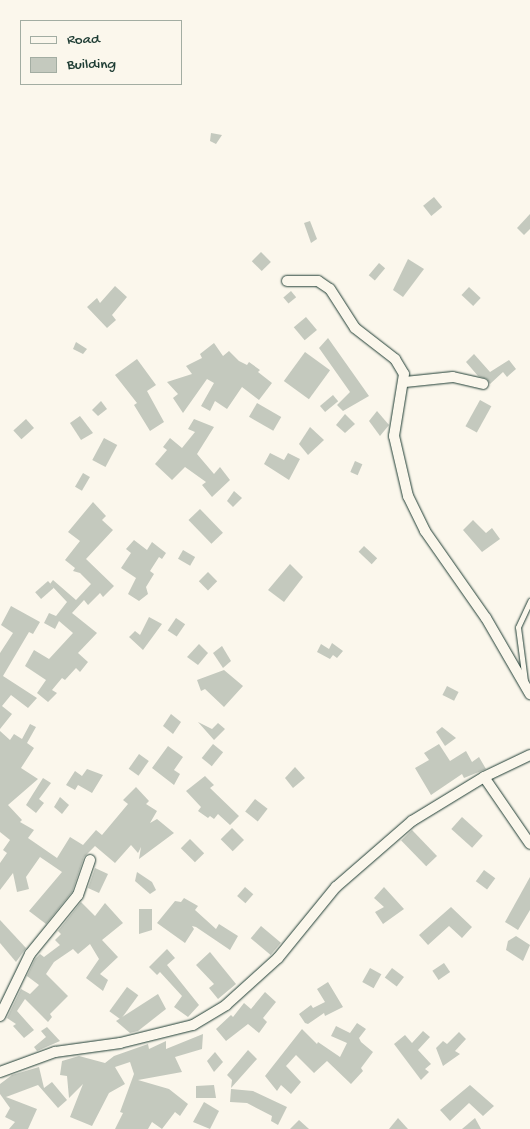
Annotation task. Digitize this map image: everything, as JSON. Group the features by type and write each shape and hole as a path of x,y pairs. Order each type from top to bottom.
{"street":[{"path":"287,281 318,281 330,289 355,328 395,359 404,374 405,382 394,436 408,496 424,531 486,618 528,690"},
{"path":"405,382 452,377 482,384"},
{"path":"0,1071 55,1052 128,1042 193,1025 226,1005 278,958 336,887 412,821 484,777 530,755"},
{"path":"484,777 530,844"},
{"path":"0,1016 30,954 78,895 90,860"}],"lane":[{"path":"528,690 518,627 530,601"}],"building":[{"path":"211,133 222,135 216,144 210,141"},
{"path":"434,197 442,207 431,216 423,206"},
{"path":"530,214 530,229 524,235 517,228"},
{"path":"310,221 317,239 311,243 304,223"},
{"path":"261,252 271,262 262,271 252,261"},
{"path":"408,259 424,269 403,297 393,290"},
{"path":"379,263 385,268 375,280 369,275"},
{"path":"115,286 127,297 112,315 116,320 107,328 87,307 97,298 100,303"},
{"path":"469,287 481,298 473,306 461,295"},
{"path":"291,291 296,297 288,304 283,297"},
{"path":"306,317 317,330 305,340 294,327"},
{"path":"328,338 369,396 343,411 337,405 350,392 319,348"},
{"path":"76,342 87,349 83,354 73,349"},
{"path":"214,343 223,356 229,351 239,361 247,365 249,362 260,370 258,372 272,383 259,400 242,387 227,409 215,401 210,411 201,406 214,383 207,379 183,413 173,398 178,394 167,382 192,374 186,366 202,358 200,354"},
{"path":"305,352 330,370 309,399 284,381"},
{"path":"474,354 490,372 509,360 516,369 507,377 503,372 490,384 487,379 478,376 466,362"},
{"path":"137,359 156,385 147,391 164,422 150,431 134,405 137,403 115,375"},
{"path":"333,395 338,401 325,412 320,406"},
{"path":"480,400 491,406 477,433 465,426"},
{"path":"101,401 107,409 98,416 92,410"},
{"path":"257,403 281,417 273,431 249,417"},
{"path":"377,411 389,425 380,436 369,421"},
{"path":"345,414 355,424 345,433 336,425"},
{"path":"80,416 93,433 81,440 70,423"},
{"path":"26,419 34,428 21,439 13,430"},
{"path":"194,419 214,427 197,454 214,474 220,467 230,480 212,497 202,485 206,482 185,467 172,480 155,464 167,450 163,447 170,438 182,448 195,432 188,429"},
{"path":"310,427 324,440 308,455 299,444"},
{"path":"104,438 117,445 106,467 92,460"},
{"path":"270,453 284,460 288,453 300,459 289,480 264,464"},
{"path":"355,461 362,464 358,475 350,472"},
{"path":"83,473 90,477 82,491 75,487"},
{"path":"234,491 242,498 233,507 227,501"},
{"path":"93,502 106,516 102,520 113,530 86,559 114,586 103,597 100,593 88,605 84,600 72,613 97,633 78,653 88,662 80,672 76,668 65,680 62,678 52,690 57,693 48,702 37,693 46,680 25,666 34,650 49,659 73,633 59,621 55,629 44,623 49,613 56,616 67,602 50,584 53,580 76,600 91,584 80,573 73,571 75,568 65,560 80,541 68,532"},
{"path":"200,509 223,533 211,544 188,520"},
{"path":"473,520 486,533 492,528 500,539 482,552 463,530"},
{"path":"134,540 147,550 152,542 166,553 162,559 159,557 150,571 154,574 146,587 148,594 139,601 128,594 136,578 121,568 131,553 126,549"},
{"path":"364,546 377,558 372,564 359,552"},
{"path":"183,550 195,557 190,566 178,559"},
{"path":"290,564 303,577 284,602 268,590"},
{"path":"208,572 217,581 208,590 199,581"},
{"path":"48,581 54,588 41,599 35,592"},
{"path":"11,606 40,622 33,634 29,632 3,676 37,698 28,708 11,695 2,706 12,714 0,729 0,653 13,633 1,625"},
{"path":"149,617 162,624 143,650 129,637 135,631 140,635"},
{"path":"176,618 185,624 177,637 168,630"},
{"path":"332,643 343,651 337,658 333,655 330,659 317,652 321,644 329,649"},
{"path":"199,644 208,653 198,665 187,657"},
{"path":"222,646 231,661 223,668 213,653"},
{"path":"224,670 243,686 224,707 205,689 201,691 197,680"},
{"path":"447,686 459,692 454,701 442,695"},
{"path":"171,714 181,722 173,734 163,726"},
{"path":"198,722 212,729 218,723 225,729 214,740"},
{"path":"30,724 36,727 27,743 34,748 21,768 38,779 8,805 22,820 20,822 34,830 28,838 57,858 70,837 83,845 96,830 102,835 128,804 123,800 136,787 149,801 146,804 157,811 150,823 157,819 174,833 139,859 141,847 138,853 131,845 115,863 95,846 84,857 72,892 46,924 29,911 62,872 40,857 26,877 29,889 17,892 13,873 0,890 0,863 7,853 3,850 10,840 0,832 0,731 10,740 14,734 22,739"},
{"path":"442,727 456,738 445,746 436,732"},
{"path":"213,744 223,752 212,766 202,758"},
{"path":"439,744 450,761 466,751 472,762 479,757 486,769 464,778 462,774 431,795 415,768 429,760 424,753"},
{"path":"168,746 183,757 174,770 180,774 174,785 152,768"},
{"path":"139,754 149,761 139,776 129,769"},
{"path":"295,767 305,778 293,788 285,778"},
{"path":"87,769 103,775 92,793 78,785 75,790 66,785 75,771 82,776"},
{"path":"205,776 214,785 210,788 239,816 230,825 218,814 214,819 210,816 208,818 198,811 201,807 186,791"},
{"path":"43,778 51,783 39,799 44,803 36,813 26,805"},
{"path":"60,797 69,805 62,814 54,807"},
{"path":"255,799 268,809 258,821 245,812"},
{"path":"462,817 483,836 472,848 451,829"},
{"path":"232,828 244,840 233,851 221,839"},
{"path":"412,830 437,856 426,866 401,840"},
{"path":"190,839 204,853 195,862 181,848"},
{"path":"95,868 108,874 99,893 88,888"},
{"path":"484,870 495,878 487,890 476,881"},
{"path":"137,872 152,882 156,890 150,894 135,881"},
{"path":"530,877 530,910 518,930 505,922"},
{"path":"245,887 253,894 245,903 237,896"},
{"path":"384,887 404,909 383,924 375,912 384,907 374,898"},
{"path":"184,898 198,906 195,910 216,929 219,924 238,936 230,950 196,927 192,926 194,929 185,943 157,923 175,901 181,902"},
{"path":"81,902 95,916 105,903 123,923 102,940 118,957 100,974 108,980 103,991 86,978 99,959 90,944 78,954 73,949 54,962 46,974 68,996 50,1014 52,1017 48,1022 25,999 17,1011 34,1030 24,1038 13,1026 16,1024 7,1018 21,989 30,994 39,985 27,976 35,959 40,954 44,957 60,945 55,940 61,934 58,931"},
{"path":"451,907 472,927 462,938 449,926 428,945 419,935"},
{"path":"139,909 152,909 152,930 139,934"},
{"path":"0,920 26,948 16,962 0,943"},
{"path":"261,926 281,943 271,955 251,938"},
{"path":"516,936 530,945 523,961 506,950 508,941"},
{"path":"167,949 175,958 167,965 199,1005 188,1017 174,1007 182,996 160,972 157,975 149,967"},
{"path":"210,952 236,984 218,999 209,988 214,984 196,965"},
{"path":"444,963 450,972 439,980 432,971"},
{"path":"370,968 381,974 374,988 362,982"},
{"path":"392,968 404,977 397,987 385,978"},
{"path":"328,982 343,1007 325,1016 324,1013 308,1024 305,1023 299,1014 311,1005 313,1008 325,1002 317,989"},
{"path":"127,987 138,995 121,1019 109,1011"},
{"path":"265,992 276,1002 263,1018 267,1022 259,1033 248,1024 226,1041 216,1029 231,1015 233,1017 244,1003 251,1009"},
{"path":"158,994 166,1009 138,1031 130,1033 116,1021"},
{"path":"357,1023 366,1029 359,1038 361,1042 373,1052 361,1068 363,1071 351,1084 327,1061 314,1073 296,1055 286,1066 301,1082 291,1094 281,1085 277,1091 265,1076 302,1029 317,1044 318,1042 340,1057 347,1043 331,1036 336,1026 350,1033"},
{"path":"47,1027 60,1041 37,1051 34,1047 46,1037 41,1031"},
{"path":"423,1031 430,1037 418,1050 431,1064 425,1069 429,1072 421,1080 394,1044 405,1035 412,1043"},
{"path":"459,1032 466,1039 455,1051 460,1054 443,1066 436,1048 443,1041 447,1044"},
{"path":"203,1034 202,1049 175,1057 182,1072 138,1080 169,1089 188,1104 180,1116 175,1112 162,1129 152,1122 148,1129 115,1129 123,1113 120,1112 134,1074 130,1062 115,1067 125,1084 109,1093 92,1126 70,1117 83,1084 69,1098 67,1076 60,1075 62,1061 79,1056 105,1063 114,1056 148,1044 149,1049 166,1041 166,1049"},
{"path":"248,1050 257,1059 231,1088 232,1080 227,1075"},
{"path":"215,1052 223,1062 214,1072 207,1061"},
{"path":"39,1067 44,1088 52,1082 67,1100 58,1108 38,1085 6,1097 37,1109 28,1129 9,1129 15,1122 5,1117 10,1108 0,1094 0,1084 12,1075"},
{"path":"214,1085 216,1098 196,1098 196,1086"},
{"path":"470,1085 494,1106 483,1116 469,1103 450,1121 440,1110"},
{"path":"231,1089 253,1091 287,1107 278,1125 271,1121 272,1116 247,1103 230,1102"},
{"path":"204,1102 219,1111 210,1129 193,1122"},
{"path":"398,1118 408,1129 389,1129"},
{"path":"475,1118 481,1129 462,1129"},
{"path":"299,1120 309,1129 290,1129"}]}
